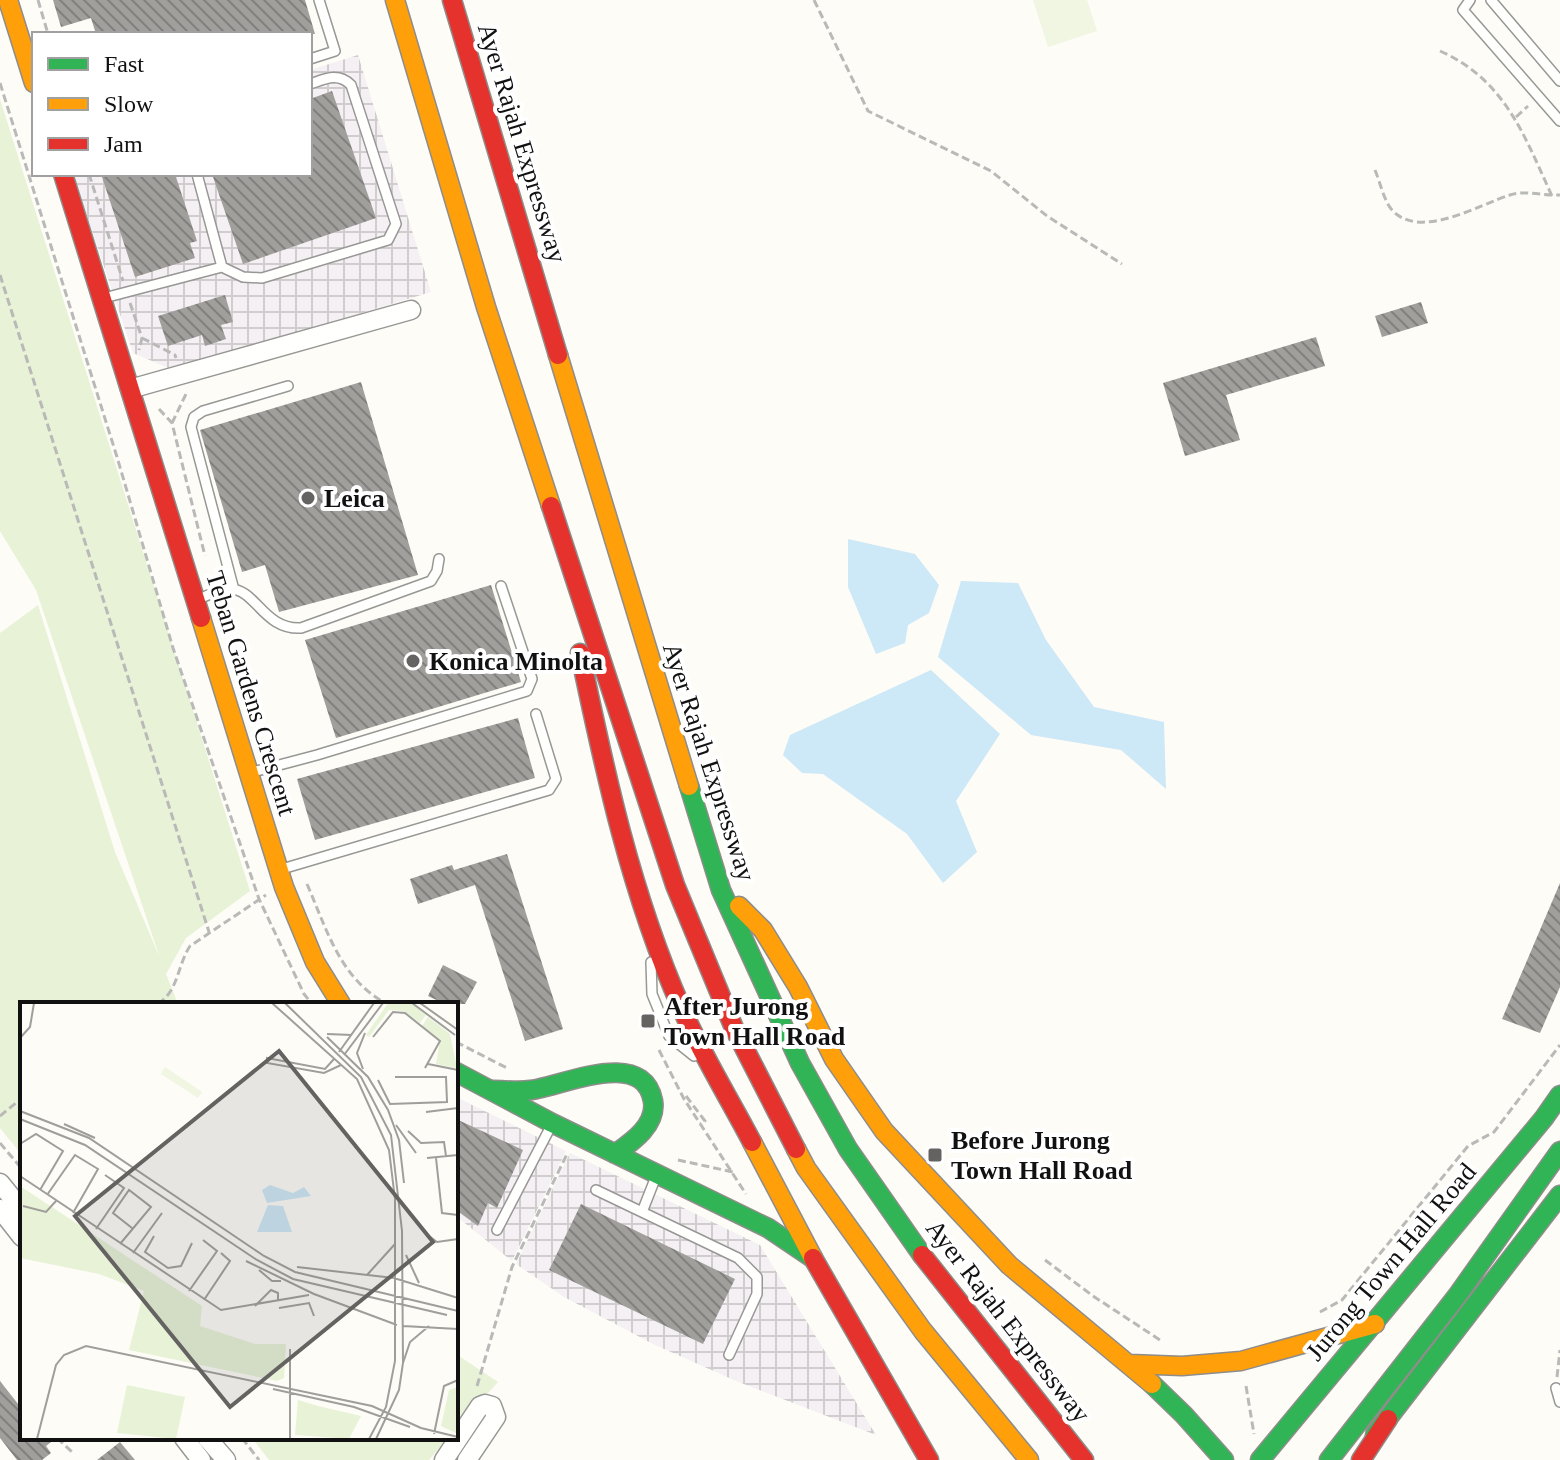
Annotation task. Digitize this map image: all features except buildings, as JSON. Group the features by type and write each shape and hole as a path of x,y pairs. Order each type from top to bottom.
{"main road":[{"path":"8,0 32,77"},
{"path":"395,0 486,307 675,885 734,1028 806,1168 923,1331 1029,1460"},
{"name":"Ayer Rajah Expressway","path":"452,0 721,890 809,1080 847,1148 958,1307 1084,1460"},
{"name":"Teban Gardens Crescent","path":"64,176 102,299 138,386 195,601 281,878 310,957 322,980 339,1002"},
{"path":"549,501 609,792 650,925 681,1007 813,1258 929,1460"},
{"path":"721,890 763,930 798,987 834,1059 884,1131 1009,1265 1130,1364 1184,1415 1224,1460"},
{"path":"491,1091 532,1090 611,1071 633,1074 649,1091 653,1101 651,1115 646,1129 615,1154"},
{"path":"458,1073 552,1123 768,1228 813,1258"},
{"name":"Jurong Town Hall Road","path":"1260,1460 1375,1324 1560,1095"},
{"path":"1329,1460 1457,1296 1560,1151"},
{"path":"1354,1460 1560,1195"},
{"path":"1130,1364 1182,1366 1241,1361 1375,1324"},
{"path":"1361,1460 1388,1419"}],"street":[{"path":"138,386 411,310"},
{"path":"0,1183 20,1208"},
{"path":"0,1209 20,1234"},
{"path":"458,1439 480,1406 492,1406 496,1417 467,1460"},
{"path":"186,1440 201,1460"},
{"path":"209,1440 226,1460"},
{"path":"444,1460 457,1440"}],"lane":[{"path":"312,58 335,51 319,0"},
{"path":"1470,0 1463,10 1560,121"},
{"path":"1491,0 1560,81"},
{"path":"102,299 222,267 243,277 262,278 388,240 396,224 351,85 333,76 312,83"},
{"path":"198,176 222,267"},
{"path":"234,590 191,427 194,417 203,411 288,386"},
{"path":"195,601 234,590 247,597 277,625 301,628 431,581 439,559"},
{"path":"248,773 527,691 532,679 501,586"},
{"path":"281,878 298,864 549,790 556,779 536,714"},
{"path":"497,1230 552,1123"},
{"path":"884,1131 909,1140"},
{"path":"642,1212 657,1174"},
{"path":"596,1190 738,1258 757,1277 757,1294 729,1355"},
{"path":"982,1219 1009,1265"},
{"path":"1556,1388 1560,1402"}],"path":[{"path":"38,0 47,32"},
{"path":"814,0 868,111 991,171 1047,216 1122,264"},
{"path":"1440,51 1463,61 1483,77 1516,117 1552,196"},
{"path":"0,83 173,648 259,899 310,1002"},
{"path":"1516,117 1537,94"},
{"path":"1375,170 1391,209 1403,218 1417,222 1432,222 1460,214 1514,193 1560,195"},
{"path":"90,176 142,338 138,355"},
{"path":"0,275 209,932"},
{"path":"138,386 172,423 206,563"},
{"path":"298,864 339,960 355,981 384,1002"},
{"path":"161,1002 173,989 182,957 199,938 259,899 281,878"},
{"path":"1320,1313 1342,1300 1468,1146 1494,1132 1560,1045"},
{"path":"659,1050 684,1099 747,1194"},
{"path":"686,1096 705,1121 700,1124"},
{"path":"0,1116 20,1100"},
{"path":"0,1143 20,1167"},
{"path":"480,1406 476,1390 512,1267 572,1144"},
{"path":"706,1166 733,1172"},
{"path":"1034,1252 1168,1346"},
{"path":"1556,1388 1560,1350"},
{"path":"1241,1361 1255,1438"},
{"path":"59,1440 72,1452"},
{"path":"244,1440 259,1460"}],"shaded area":[{"path":"358,55 431,292 173,370 133,353 74,176 312,176 312,69"},
{"path":"458,1098 566,1151 512,1261 458,1218"},
{"path":"570,1153 760,1245 876,1435 736,1381 653,1344 564,1297 516,1264"}],"green space":[{"path":"1033,0 1087,0 1097,31 1048,47"},
{"path":"0,99 250,891 186,938 166,974 177,1002 20,1002 20,1153 0,1128 0,633 38,605 115,852 160,958 36,590 0,531"},
{"path":"458,1355 498,1382 458,1427"},
{"path":"254,1440 446,1440 429,1460 269,1460"}],"water":[{"path":"848,539 915,554 939,585 929,613 908,625 905,643 876,654 848,587"},
{"path":"961,581 1018,583 1046,640 1094,707 1164,722 1166,789 1121,750 1031,735 938,657"},
{"path":"931,670 1000,734 956,801 977,852 943,883 907,834 823,774 802,773 783,755 790,735"}],"traffic: fast":[{"path":"689,786 721,890 800,1063 848,1149 922,1255"},
{"path":"458,1073 552,1123 768,1228 811,1257"},
{"path":"493,1090 531,1090 600,1074 634,1076 646,1085 653,1101 653,1110 642,1132 615,1154"},
{"path":"1260,1460 1560,1095"},
{"path":"1329,1460 1457,1296 1560,1151"},
{"path":"1375,1435 1560,1195"},
{"path":"1152,1384 1224,1460"}],"traffic: slow":[{"path":"8,0 32,77"},
{"path":"395,0 486,307 551,506"},
{"path":"558,355 689,786"},
{"path":"201,618 284,887 315,962 340,1002"},
{"path":"739,906 763,930 798,987 834,1059 884,1131 1009,1265 1152,1384"},
{"path":"752,1142 813,1258"},
{"path":"796,1149 806,1168 923,1331 1029,1460"},
{"path":"1130,1364 1182,1366 1241,1361 1375,1324"}],"traffic: jam":[{"path":"452,0 558,355"},
{"path":"64,176 201,618"},
{"path":"551,506 675,885 734,1028 796,1149"},
{"path":"580,653 621,833 663,964 689,1024 752,1142"},
{"path":"922,1255 1084,1460"},
{"path":"813,1258 929,1460"},
{"path":"1361,1460 1388,1419"}],"place":[{"name":"Leica","path":"308,498"},
{"name":"Konica Minolta","path":"413,661"},
{"name":"After Jurong Town Hall Road","path":"648,1021"},
{"name":"Before Jurong Town Hall Road","path":"935,1155"}]}
